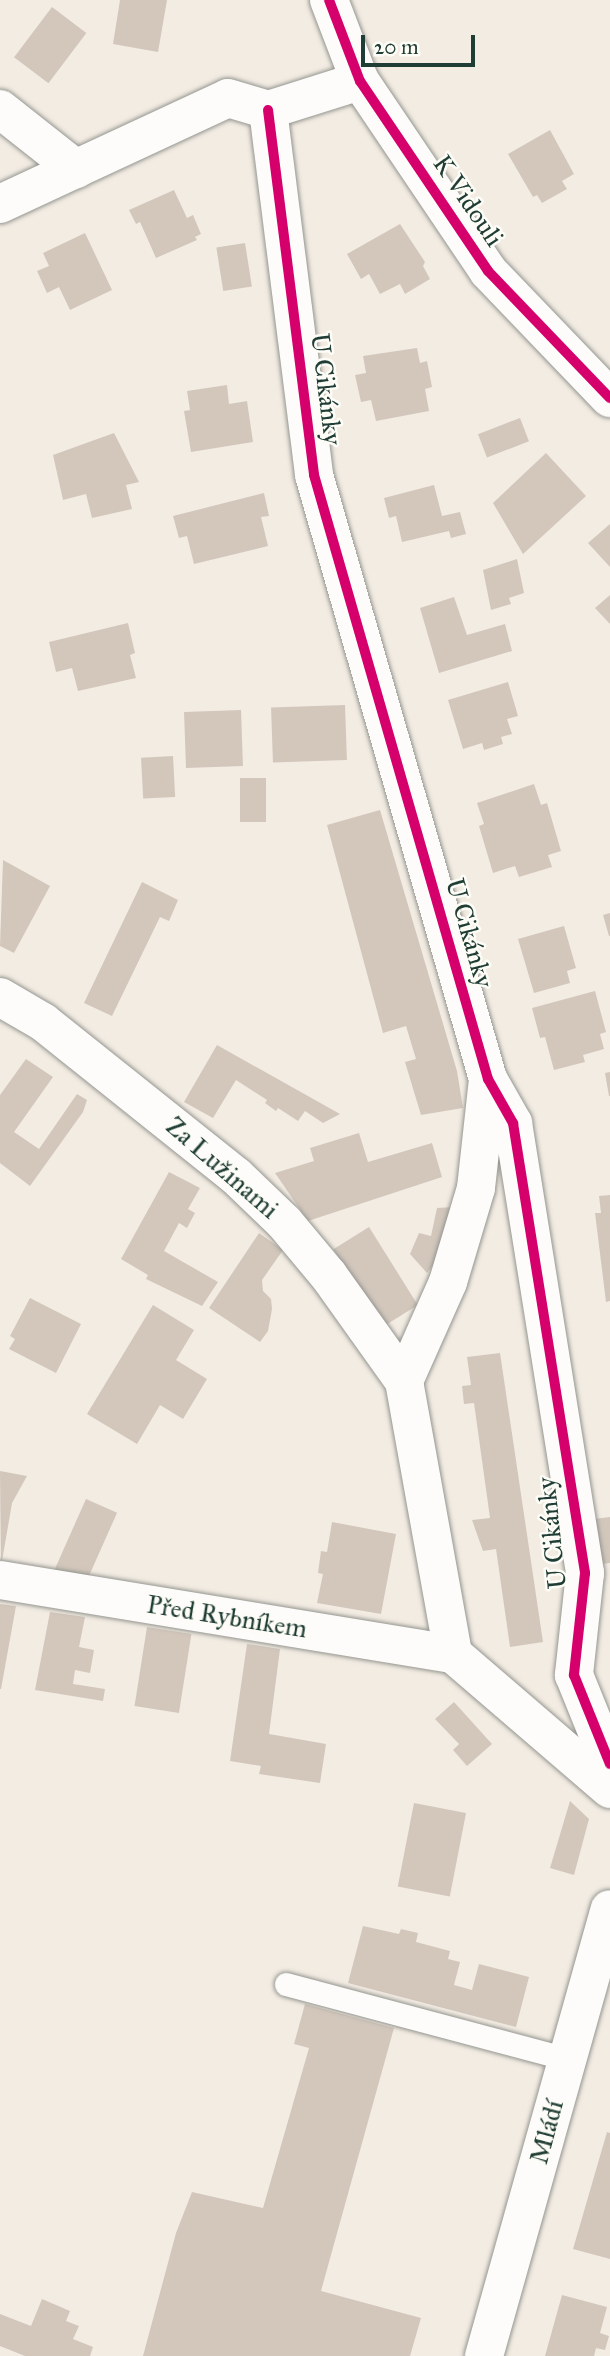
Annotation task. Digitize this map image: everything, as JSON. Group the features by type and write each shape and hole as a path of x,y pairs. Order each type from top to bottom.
{"street":[{"name":"K Vidouli","path":"329,0 360,81 488,271 610,398"},
{"path":"0,204 228,98 268,110 360,81"},
{"path":"0,109 76,169"},
{"name":"U Cikánky","path":"268,110 314,475 488,1079 513,1123 585,1573 574,1675 610,1764"},
{"name":"Za Lužinami","path":"0,997 43,1022 236,1176 284,1222 329,1276 404,1381 453,1654"},
{"path":"404,1381 448,1282 475,1188 488,1079"},
{"name":"Před Rybníkem","path":"0,1580 453,1654"},
{"path":"453,1654 610,1789"},
{"name":"Mládí","path":"484,2356 610,1909"}],"lane":[{"path":"286,1984 567,2059"}],"building":[{"path":"120,0 167,0 158,52 113,44"},
{"path":"52,7 86,33 48,83 14,57"},
{"path":"550,130 574,174 562,181 567,189 542,203 537,195 533,197 508,154"},
{"path":"174,190 187,218 193,215 201,234 195,237 197,240 156,258 140,222 136,224 129,210"},
{"path":"400,224 425,262 423,266 430,279 405,294 400,284 380,294 369,274 361,279 347,254"},
{"path":"85,233 112,290 70,310 59,287 47,293 37,271 49,266 43,253"},
{"path":"245,243 252,286 223,291 216,248"},
{"path":"417,348 420,363 427,361 432,387 425,389 429,411 376,421 371,400 361,402 355,375 366,373 363,356"},
{"path":"227,385 229,404 247,401 253,442 191,452 184,411 190,410 187,391"},
{"path":"520,418 529,441 487,457 478,434"},
{"path":"114,433 139,482 126,485 132,509 92,518 86,494 63,500 53,455"},
{"path":"546,453 586,496 523,554 493,503"},
{"path":"434,485 442,516 460,512 466,534 451,538 449,531 402,542 396,516 389,518 384,498"},
{"path":"264,493 269,516 261,517 268,546 194,564 187,536 179,538 173,516"},
{"path":"610,524 610,567 588,543"},
{"path":"517,559 524,593 509,598 511,604 491,610 483,570"},
{"path":"610,595 610,624 595,608"},
{"path":"454,597 467,635 505,624 512,651 439,673 420,608"},
{"path":"128,623 135,653 130,655 136,678 78,691 72,668 56,672 49,642"},
{"path":"508,682 518,716 507,719 512,734 501,737 503,744 484,750 482,743 463,749 448,700"},
{"path":"345,705 347,760 273,763 271,708"},
{"path":"241,710 243,766 186,768 184,712"},
{"path":"173,756 175,797 143,799 141,758"},
{"path":"240,778 266,778 266,822 240,822"},
{"path":"534,784 541,805 547,803 561,851 548,855 552,867 519,877 515,866 493,873 479,826 484,824 477,803"},
{"path":"380,810 457,1071 463,1108 421,1115 405,1062 416,1059 406,1026 383,1033 327,825"},
{"path":"3,860 50,886 14,953 0,946"},
{"path":"142,882 178,900 169,921 160,917 112,1016 84,1003"},
{"path":"610,913 610,936 609,936 603,915"},
{"path":"564,926 576,968 567,971 570,983 534,993 518,939"},
{"path":"595,991 606,1032 600,1034 604,1049 583,1055 585,1062 554,1070 545,1037 540,1038 532,1008"},
{"path":"217,1045 340,1114 323,1123 305,1111 298,1121 278,1108 276,1111 265,1103 267,1100 236,1080 213,1118 184,1102"},
{"path":"26,1059 53,1077 14,1132 39,1149 77,1094 87,1100 83,1112 30,1186 0,1163 0,1095"},
{"path":"610,1072 610,1096 609,1096 605,1073"},
{"path":"359,1133 368,1162 432,1143 442,1177 308,1221 275,1173 314,1161 310,1148"},
{"path":"169,1172 200,1188 188,1209 195,1213 187,1228 179,1223 164,1251 218,1282 202,1306 146,1279 148,1275 121,1259"},
{"path":"610,1195 610,1301 606,1302 595,1213 601,1213 599,1196"},
{"path":"453,1207 436,1262 427,1273 410,1254 419,1233 431,1236 437,1208"},
{"path":"369,1227 418,1305 382,1327 333,1249"},
{"path":"259,1233 283,1250 262,1280 263,1291 271,1299 272,1309 268,1331 260,1342 209,1308"},
{"path":"30,1298 81,1324 56,1373 9,1349 15,1339 10,1336"},
{"path":"153,1305 194,1330 176,1360 207,1379 183,1419 160,1405 137,1444 87,1414"},
{"path":"500,1353 543,1642 510,1647 496,1549 483,1551 472,1520 490,1518 474,1403 464,1404 462,1386 471,1385 467,1357"},
{"path":"0,1471 27,1476 12,1503 1,1567"},
{"path":"86,1499 117,1513 85,1585 54,1571"},
{"path":"610,1517 610,1563 601,1564 594,1519"},
{"path":"332,1522 396,1534 381,1614 317,1603 323,1574 318,1573 321,1551 327,1552"},
{"path":"0,1604 16,1606 1,1689 0,1689"},
{"path":"50,1612 85,1617 79,1647 94,1650 90,1673 75,1670 73,1684 105,1689 103,1701 35,1690"},
{"path":"147,1627 191,1634 179,1713 134,1706"},
{"path":"247,1644 280,1649 269,1734 326,1744 320,1783 259,1774 261,1766 230,1761"},
{"path":"454,1702 492,1744 467,1766 453,1750 459,1744 435,1719"},
{"path":"570,1801 589,1819 574,1875 550,1868"},
{"path":"414,1803 466,1813 450,1897 398,1886"},
{"path":"363,1926 399,1934 401,1929 418,1933 416,1942 450,1951 448,1959 460,1962 454,1985 472,1990 479,1964 529,1977 516,2027 348,1983"},
{"path":"305,2004 394,2028 321,2291 421,2318 410,2356 143,2356 176,2233 192,2192 263,2208 309,2048 294,2044"},
{"path":"607,2132 610,2133 610,2259 573,2249"},
{"path":"562,2295 607,2307 600,2333 609,2336 605,2350 596,2348 594,2356 545,2356"},
{"path":"42,2299 70,2311 66,2321 79,2326 73,2339 93,2347 90,2356 25,2356 0,2346 0,2314 31,2326"}],"cycle path":[{"path":"329,0 360,81 488,271 610,398"},
{"path":"268,110 314,475 488,1079 513,1123 585,1573 574,1675 610,1764"}]}
